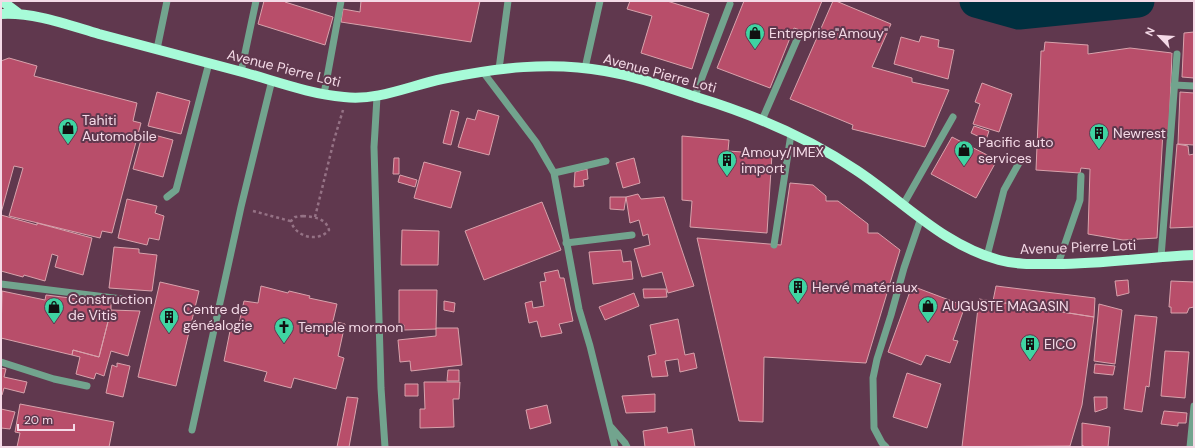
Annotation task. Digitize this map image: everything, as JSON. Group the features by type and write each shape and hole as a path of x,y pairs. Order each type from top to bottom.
{"main road":[{"name":"Avenue Pierre Loti","path":"2,1 18,13"},
{"name":"Avenue Pierre Loti","path":"1,14 18,13 324,94 346,98 377,97 440,79 499,69 551,65 585,68 634,78 727,106 762,120 825,151 858,171 921,218 959,243 1001,261 1016,263 1058,264 1194,255"}],"street":[{"path":"157,49 167,1"},
{"path":"241,72 256,1"},
{"path":"324,94 341,1"},
{"path":"499,69 508,1"},
{"path":"585,68 600,1"},
{"path":"695,96 730,4"},
{"path":"762,120 799,35"},
{"path":"1161,257 1176,54"},
{"path":"167,197 176,190 209,63"},
{"path":"483,72 536,142 554,173 579,309 590,346 615,447"},
{"path":"192,430 241,207 272,80"},
{"path":"1174,85 1194,86"},
{"path":"385,447 381,388 374,147 377,97 390,93"},
{"path":"903,205 953,117"},
{"path":"774,245 791,134"},
{"path":"554,173 606,161"},
{"path":"987,256 1004,190 1018,163"},
{"path":"1058,264 1080,200 1081,176"},
{"path":"886,447 882,443 874,428 873,378 876,359 921,218"},
{"path":"566,243 632,234"},
{"path":"1,284 138,301"},
{"path":"1,362 54,379 87,386"},
{"path":"1190,447 1194,406"},
{"path":"610,426 627,447"}],"path":[{"path":"315,217 346,98"},
{"path":"241,207 291,221"},
{"path":"295,217 315,217 322,219 328,224 329,230 326,234 320,237 312,237 296,231 292,227 291,221 295,217"}],"building":[{"path":"264,1 285,1 333,17 325,45 258,24"},
{"path":"361,1 480,1 471,42 341,22 343,9 360,12"},
{"path":"630,1 667,1 709,14 692,69 641,53 652,16 627,9"},
{"name":"Entreprise\"Amouy\"","path":"744,1 822,1 809,33 794,28 770,88 717,68"},
{"path":"833,1 891,24 872,67 912,78 912,82 949,90 925,147 852,129 853,125 790,99"},
{"path":"1194,32 1194,78 1182,77 1184,33"},
{"path":"921,36 939,40 938,47 954,50 948,79 894,64 901,37 919,42"},
{"name":"Newrest","path":"1045,42 1088,45 1088,54 1130,48 1172,53 1169,132 1163,131 1157,238 1123,240 1088,234 1090,169 1081,168 1080,173 1036,170 1041,51 1044,51"},
{"name":"Tahiti Automobile","path":"9,58 37,66 34,76 137,103 133,121 141,123 112,233 102,231 100,238 9,216 23,168 14,166 1,213 1,61"},
{"path":"982,83 1012,94 999,132 973,124 980,104 975,102"},
{"path":"157,92 190,101 181,134 148,126"},
{"path":"1180,92 1194,93 1194,145 1178,144"},
{"path":"451,110 459,112 451,145 443,143"},
{"path":"478,110 499,116 489,155 458,147 467,118 475,120"},
{"path":"974,126 989,131 986,140 971,133"},
{"path":"143,132 173,140 163,177 133,169"},
{"name":"Amouy/IMEX import","path":"682,136 729,140 728,151 772,154 767,233 690,227 692,201 682,200"},
{"name":"Pacific auto services","path":"952,137 997,160 976,198 931,174"},
{"path":"1177,144 1188,146 1189,155 1194,154 1194,227 1170,228"},
{"path":"394,158 399,158 399,174 393,174"},
{"path":"634,158 640,183 623,188 616,163"},
{"path":"424,162 461,172 451,208 414,198"},
{"path":"587,169 588,179 583,180 584,186 574,187 575,172"},
{"path":"400,175 417,180 415,187 398,182"},
{"name":"Hervé matériaux","path":"790,183 813,185 826,196 826,201 838,201 868,224 868,233 878,233 900,250 866,363 764,357 763,422 739,421 697,238 781,245"},
{"path":"638,194 641,199 664,197 694,286 668,293 662,272 642,277 634,249 650,245 648,234 643,236 639,220 630,223 626,197"},
{"path":"610,197 626,197 624,210 610,209"},
{"path":"127,199 157,206 155,213 164,216 159,240 149,238 147,245 118,238"},
{"path":"542,202 561,250 484,280 465,231"},
{"path":"1,215 92,238 83,275 55,267 58,256 52,254 45,281 1,271"},
{"path":"402,230 439,231 438,265 401,265"},
{"path":"114,247 139,249 139,253 157,255 152,291 109,288"},
{"path":"621,250 623,262 631,261 633,279 593,284 589,252"},
{"path":"558,270 560,278 564,278 573,321 559,324 562,333 541,337 537,321 529,323 525,303 532,301 533,308 544,306 540,282 546,281 544,273"},
{"path":"1128,280 1129,293 1117,296 1115,281"},
{"path":"1171,281 1194,282 1194,307 1189,308 1187,313 1171,313 1171,307 1169,307"},
{"name":"Centre de généalogie","path":"160,282 199,291 176,386 138,377"},
{"name":"Temple mormon","path":"261,286 288,293 289,291 310,296 309,298 337,304 333,321 345,324 338,356 344,358 336,389 294,378 291,388 264,381 267,372 224,361 230,331 237,332 244,301 258,303"},
{"path":"912,286 965,306 953,340 958,341 950,363 926,355 921,365 888,352"},
{"name":"EICO","path":"996,286 1095,298 1094,317 993,301"},
{"path":"643,289 666,289 667,297 644,298"},
{"path":"399,290 437,290 436,329 404,330 404,325 399,325"},
{"name":"Construction de Vitis","path":"2,291 45,300 46,295 111,303 111,310 99,357 73,350 72,355 1,338"},
{"path":"634,293 639,306 605,320 599,307"},
{"name":"EICO","path":"979,299 1094,317 1082,405 1070,446 962,447"},
{"path":"444,301 455,303 454,312 444,310"},
{"path":"1099,304 1122,310 1115,364 1094,361"},
{"name":"Construction de Vitis","path":"111,310 140,311 128,356 111,351 104,376 96,373 94,379 76,374 80,357 72,355 73,350 99,357"},
{"path":"1135,315 1157,317 1149,387 1146,386 1142,412 1124,409"},
{"path":"678,319 685,355 694,353 697,368 680,372 678,359 665,361 668,376 652,377 648,356 656,354 650,325"},
{"path":"436,328 458,328 462,365 411,371 410,361 400,362 398,340 436,336"},
{"path":"1165,351 1189,352 1185,398 1161,396"},
{"path":"117,363 130,366 123,397 106,393 112,365 117,367"},
{"path":"1095,364 1115,366 1113,375 1094,373"},
{"path":"1,368 6,369 4,377 27,382 24,393 4,388 2,395 1,394"},
{"path":"448,370 459,370 459,381 447,381"},
{"path":"907,373 941,384 927,428 893,417"},
{"path":"424,382 460,382 459,399 453,399 454,427 420,428 420,409 425,409"},
{"path":"405,384 418,384 418,396 405,396"},
{"path":"655,394 655,412 626,413 622,396"},
{"path":"347,397 358,398 349,447 337,447"},
{"path":"1094,397 1107,397 1107,408 1095,412"},
{"path":"20,404 114,422 109,447 17,447 20,433 15,432"},
{"path":"547,405 551,423 530,429 526,410"},
{"path":"1,409 15,412 10,429 1,428"},
{"path":"1164,411 1187,413 1186,423 1178,423 1178,426 1161,424"},
{"path":"1082,423 1110,427 1108,447 1083,447"},
{"path":"667,427 668,433 692,429 695,447 645,447 643,431"}],"waterway":[{"path":"976,1 1019,13 1138,1"}],"place":[{"name":"Entreprise\"Amouy\"","path":"755,50"},
{"name":"Tahiti Automobile","path":"68,145"},
{"name":"Newrest","path":"1099,150"},
{"name":"Pacific auto services","path":"964,167"},
{"name":"Amouy/IMEX import","path":"727,177"},
{"name":"Hervé matériaux","path":"798,304"},
{"name":"AUGUSTE MAGASIN","path":"928,323"},
{"name":"Construction de Vitis","path":"54,324"},
{"name":"Centre de généalogie","path":"169,334"},
{"name":"Temple mormon","path":"284,344"},
{"name":"EICO","path":"1030,361"}]}
